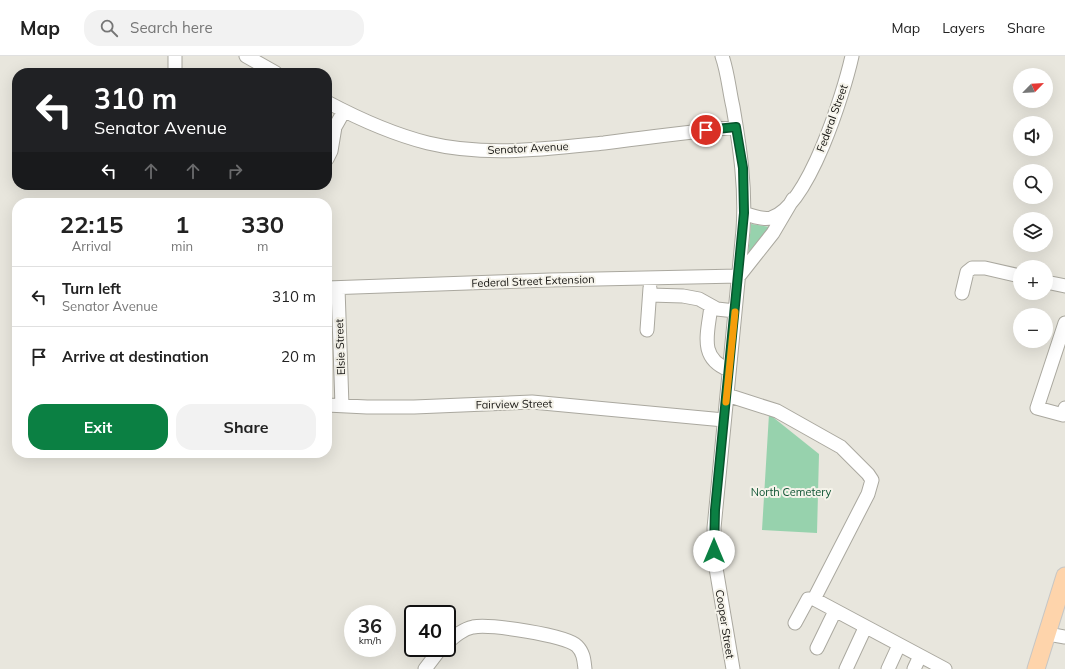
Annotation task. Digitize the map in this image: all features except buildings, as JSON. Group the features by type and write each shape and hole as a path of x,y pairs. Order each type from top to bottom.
{"main road":[{"path":"1036,669 1065,576"}],"street":[{"path":"175,56 175,68"},
{"path":"246,56 267,68"},
{"name":"Cooper Street","path":"722,56 728,78 743,168 744,213 715,510 714,551 733,669"},
{"name":"Federal Street","path":"738,276 773,233 809,175 824,144 852,56"},
{"name":"Senator Avenue","path":"332,104 379,127 416,140 453,147 491,151 553,148 736,127"},
{"path":"332,143 334,127 344,110"},
{"name":"Federal Street","path":"744,213 758,218 770,218 780,213 794,199"},
{"path":"962,293 967,272 972,268 985,268 1013,274"},
{"name":"Federal Street Extension","path":"332,288 738,276"},
{"path":"647,330 651,278"},
{"path":"1053,283 1065,286"},
{"name":"Elsie Street","path":"332,288 342,406"},
{"path":"650,296 683,296 699,299 717,309 735,311"},
{"path":"711,306 706,343 708,352 719,366 729,370"},
{"path":"1065,323 1037,408 1063,415 1065,408"},
{"path":"727,395 777,411 841,447 872,480 868,494 814,599"},
{"name":"Fairview Street","path":"332,405 414,407 538,402 724,420"},
{"path":"795,623 808,599 814,599 865,628 945,669"},
{"path":"817,648 835,611"},
{"path":"456,636 473,627 489,627 533,633 561,639 576,645 584,657 585,669"},
{"path":"846,669 865,628"},
{"path":"1048,634 1065,637"},
{"path":"888,669 899,645"},
{"path":"914,669 920,656"},
{"path":"425,669 434,657"}],"green space":[{"path":"751,224 770,227 748,257"},
{"name":"North Cemetery","path":"769,414 819,454 817,533 762,530"}],"slow traffic":[{"path":"726,402 735,312"}],"route":[{"path":"706,130 736,127 743,168 745,198 715,510 714,551"}]}
